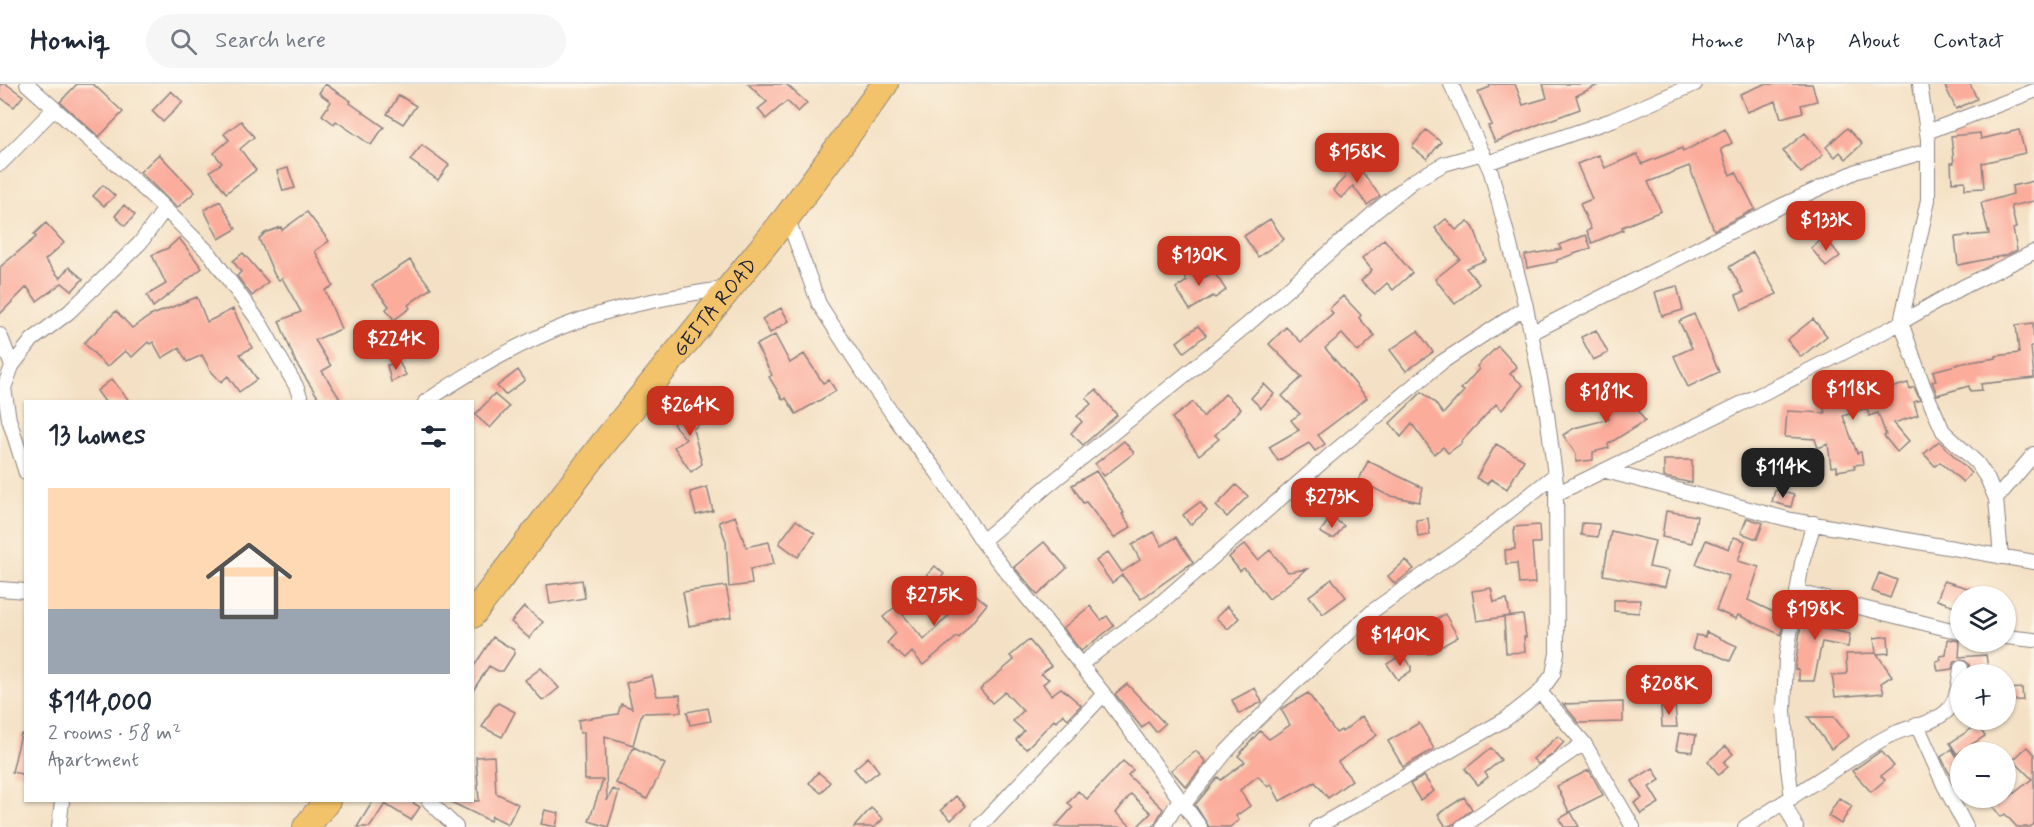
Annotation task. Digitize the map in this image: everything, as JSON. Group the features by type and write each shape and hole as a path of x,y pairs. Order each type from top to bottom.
{"highway":[{"name":"GEITA ROAD","path":"474,612 603,444 787,217 885,84"},
{"path":"306,827 327,802"}],"street":[{"path":"27,84 165,209 210,254 254,314 296,386 301,400"},
{"path":"1317,827 1506,719 1540,692 1553,674 1557,653 1555,475 1531,333 1491,172 1451,84"},
{"path":"982,541 1247,326 1413,181 1444,164 1485,158 1612,120 1695,84"},
{"path":"1920,84 1927,132 1928,200 1901,322 1924,388 1943,430 1977,463 1987,478 1995,499 2001,557"},
{"path":"1927,132 2034,91"},
{"path":"0,164 54,109"},
{"path":"1531,333 1783,205 1857,171 1928,151"},
{"path":"24,466 9,419 4,388 12,366 32,340 69,312 140,243 165,209"},
{"path":"787,217 819,304 859,366 937,472 982,541 1104,694 1200,827"},
{"path":"1556,494 1901,322 1963,287 2034,252"},
{"path":"428,400 519,346 591,317 644,302 729,288"},
{"path":"1081,664 1156,607 1328,457 1442,362 1526,308"},
{"path":"0,335 12,366"},
{"path":"1995,499 2034,454"},
{"path":"1606,471 1791,520 2034,562"},
{"path":"1163,827 1182,802 1257,720 1374,610 1474,539 1555,475"},
{"path":"1796,827 1788,801 1784,711 1786,658 1802,563 1814,523"},
{"path":"0,589 24,591"},
{"path":"1798,592 1950,630"},
{"path":"2016,638 2034,640"},
{"path":"1540,692 1584,743 1633,827"},
{"path":"979,827 1104,694"},
{"path":"1744,827 1873,745 1894,733 1931,721 1950,707"},
{"path":"1917,725 1966,827"},
{"path":"1462,827 1584,743"},
{"path":"58,827 62,802"},
{"path":"322,827 328,802"},
{"path":"430,802 456,827"}],"building":[{"path":"0,84 6,84 23,96 14,107 0,97"},
{"path":"77,84 93,84 123,112 99,137 60,102"},
{"path":"325,84 384,127 371,145 336,121 334,124 322,115 331,102 319,93"},
{"path":"748,84 786,84 807,103 798,112 787,101 766,119 758,109 767,102"},
{"path":"1489,84 1515,84 1523,105 1547,98 1543,84 1600,84 1576,96 1580,109 1495,142 1488,126 1492,125 1478,92 1490,87"},
{"path":"1765,84 1812,84 1817,101 1801,105 1803,112 1781,118 1776,101 1747,112 1740,94"},
{"path":"1944,84 1970,84 1977,99 1956,109"},
{"path":"171,91 183,102 163,122 152,111"},
{"path":"399,95 416,106 403,124 387,114"},
{"path":"241,121 254,137 240,149 256,170 226,193 210,171 222,163 214,153 229,140 224,134"},
{"path":"1847,128 1862,144 1846,159 1840,152 1835,157 1826,147"},
{"path":"1725,129 1732,143 1721,149 1730,175 1736,172 1755,209 1714,230 1689,166 1648,182 1661,211 1622,227 1623,230 1592,243 1587,231 1591,229 1580,204 1592,199 1577,164 1599,155 1605,168 1637,154 1642,164 1682,148 1683,152"},
{"path":"1426,130 1441,142 1427,159 1412,147"},
{"path":"2019,130 2025,153 1982,163 1984,188 1965,189 1965,181 1952,182 1951,163 1954,163 1951,136 1980,133 1981,139"},
{"path":"1805,133 1823,155 1801,173 1783,151"},
{"path":"422,145 449,165 438,180 410,160"},
{"path":"159,154 195,192 177,208 140,172"},
{"path":"1354,161 1380,196 1367,205 1353,186 1341,198 1333,190 1346,176 1341,170"},
{"path":"288,168 295,188 283,191 277,171"},
{"path":"2034,181 2034,201 2011,206 2016,228 2013,229 2017,250 2007,255 1958,265 1955,237 1989,234 1981,203 2013,194 2012,186"},
{"path":"103,185 115,196 104,206 93,196"},
{"path":"220,201 236,229 219,239 204,210"},
{"path":"124,205 135,215 125,226 115,216"},
{"path":"1835,208 1848,223 1830,239 1816,224"},
{"path":"307,212 329,241 315,251 333,286 325,290 341,329 315,340 331,366 322,371 341,400 320,400 296,363 279,321 301,312 282,278 279,280 275,276 259,239 265,233 281,227 282,230"},
{"path":"1270,219 1284,239 1258,257 1244,236"},
{"path":"1446,219 1456,230 1468,221 1474,228 1486,260 1466,268 1479,284 1455,304 1435,279 1460,259 1435,228"},
{"path":"46,223 64,243 45,260 60,278 69,267 83,279 72,291 62,283 37,301 27,287 0,314 0,267 36,237 34,234"},
{"path":"1586,235 1591,248 1557,260 1557,262 1527,268 1525,255 1561,249 1559,245"},
{"path":"1825,237 1840,256 1826,267 1811,248"},
{"path":"179,238 202,268 153,307 147,295 166,284 152,255 168,248"},
{"path":"1384,239 1412,273 1393,290 1387,283 1375,294 1361,281 1372,270 1362,258"},
{"path":"1753,252 1777,294 1742,310 1736,295 1744,292 1729,267"},
{"path":"243,253 268,282 252,296 237,276 241,272 233,261"},
{"path":"410,260 431,288 408,305 410,308 394,320 386,309 389,306 372,285"},
{"path":"1196,264 1205,277 1214,272 1226,290 1190,310 1176,288 1187,281 1182,273"},
{"path":"1677,286 1683,310 1662,316 1655,292"},
{"path":"1343,296 1361,315 1359,318 1375,336 1358,352 1342,334 1325,348 1367,398 1318,435 1325,444 1315,451 1309,443 1278,461 1269,447 1299,430 1291,420 1300,414 1282,396 1302,377 1269,344 1286,327 1301,342 1333,313 1329,309"},
{"path":"197,297 207,322 233,309 252,348 240,354 257,379 239,392 228,376 221,382 210,370 202,355 187,362 179,348 162,358 153,342 150,344 148,342 132,357 125,351 107,367 84,343 116,311 132,328 150,316"},
{"path":"781,308 789,321 770,333 762,319"},
{"path":"1694,314 1719,372 1688,387 1674,356 1692,348 1679,321"},
{"path":"1813,319 1827,336 1801,357 1787,340"},
{"path":"2033,323 2034,347 2031,347 2034,378 1981,384 1982,390 1970,391 1969,386 1937,395 1932,382 1936,381 1933,371 2019,353 2016,325"},
{"path":"1198,326 1206,335 1184,352 1177,342"},
{"path":"1596,330 1608,353 1593,360 1581,337"},
{"path":"1418,331 1433,352 1406,371 1390,350"},
{"path":"775,335 790,363 804,354 823,383 829,380 836,391 796,414 786,398 783,400 769,377 772,375 756,345"},
{"path":"1498,346 1517,367 1510,374 1523,385 1502,410 1496,404 1462,443 1448,453 1443,447 1434,454 1412,424 1401,437 1390,423 1422,392 1435,403 1443,414 1464,391 1461,389 1479,369 1477,366"},
{"path":"399,362 406,375 391,382 387,365"},
{"path":"518,370 525,380 505,395 497,386"},
{"path":"1585,374 1590,385 1571,394 1566,383"},
{"path":"112,379 128,400 104,400 97,391"},
{"path":"1621,383 1645,421 1608,444 1609,448 1593,452 1593,460 1576,462 1576,454 1563,435 1574,428 1609,419 1595,395"},
{"path":"1908,383 1910,389 1914,387 1920,400 1914,402 1918,415 1894,423 1909,441 1897,452 1884,436 1886,435 1878,413 1869,416 1867,408 1843,416 1857,453 1861,452 1863,464 1854,465 1855,468 1837,471 1837,466 1831,467 1828,444 1818,448 1815,439 1785,437 1787,411 1825,413 1820,397 1850,386 1854,399"},
{"path":"1264,384 1274,394 1261,408 1251,398"},
{"path":"1096,390 1117,415 1083,445 1071,433 1082,422 1077,416 1091,404 1086,398"},
{"path":"494,394 509,407 490,428 475,415"},
{"path":"1225,394 1241,409 1215,435 1219,439 1199,455 1172,418 1193,402 1203,417"},
{"path":"698,403 709,416 693,429 702,464 691,472 674,447 686,439 673,424"},
{"path":"1124,441 1134,453 1104,476 1095,464"},
{"path":"1939,441 1971,473 1963,482 1940,462 1935,466 1924,454"},
{"path":"1496,444 1524,460 1507,489 1491,479 1487,484 1476,478"},
{"path":"1664,460 1692,460 1692,483 1664,477"},
{"path":"1368,461 1423,488 1419,502 1387,495 1370,486 1368,489 1357,484"},
{"path":"1096,471 1131,527 1114,538 1086,502 1083,503 1072,485"},
{"path":"1236,485 1248,496 1227,517 1216,506"},
{"path":"707,487 713,511 696,515 690,492"},
{"path":"1775,490 1794,495 1791,507 1772,502"},
{"path":"1200,502 1207,511 1190,525 1183,515"},
{"path":"1666,511 1697,516 1692,543 1662,537"},
{"path":"735,516 746,547 769,542 774,564 750,569 752,584 729,587 726,541 719,522"},
{"path":"1331,517 1344,526 1335,538 1330,538 1320,532"},
{"path":"1428,518 1430,535 1418,537 1416,520"},
{"path":"1747,518 1763,523 1757,539 1741,533"},
{"path":"796,520 815,534 798,557 779,543"},
{"path":"1582,523 1599,524 1598,537 1581,535"},
{"path":"1539,525 1540,543 1532,543 1535,583 1519,584 1517,563 1506,564 1505,550 1515,549 1514,527"},
{"path":"1611,531 1655,541 1649,567 1669,571 1665,587 1603,575"},
{"path":"1154,532 1162,546 1176,537 1193,562 1141,599 1122,575 1112,583 1096,561 1108,552 1122,572 1140,560 1132,545"},
{"path":"1734,537 1745,541 1738,561 1759,567 1748,600 1784,617 1781,635 1738,615 1736,619 1716,610 1729,576 1696,564 1706,540 1729,549"},
{"path":"1044,542 1067,568 1038,595 1014,567"},
{"path":"1245,544 1258,560 1270,550 1288,572 1307,569 1269,599 1244,568 1240,571 1229,557"},
{"path":"1406,560 1414,569 1395,584 1388,576"},
{"path":"935,566 944,574 930,590 921,582"},
{"path":"1879,573 1897,580 1890,598 1872,591"},
{"path":"1332,579 1346,597 1323,614 1309,596"},
{"path":"582,580 585,598 550,604 547,585"},
{"path":"1944,581 1961,586 1950,586 1950,605 1937,600"},
{"path":"726,586 732,617 689,626 683,592"},
{"path":"937,587 956,606 970,590 987,604 959,638 957,637 923,665 912,652 905,659 887,643 896,633 883,617 896,606 924,640 949,615 929,595"},
{"path":"1491,588 1494,602 1507,599 1510,616 1477,621 1472,591"},
{"path":"1614,600 1640,600 1639,613 1614,611"},
{"path":"1804,603 1827,608 1821,628 1850,634 1848,647 1822,642 1814,681 1799,681 1799,670 1795,669"},
{"path":"1090,606 1101,620 1107,616 1114,626 1081,651 1063,628"},
{"path":"1227,606 1239,618 1228,629 1216,618"},
{"path":"524,607 543,622 529,638 511,622"},
{"path":"1445,614 1458,637 1428,654 1415,632"},
{"path":"1523,615 1526,637 1524,637 1525,652 1506,653 1504,617"},
{"path":"1706,632 1737,646 1730,661 1714,654 1692,649 1696,635 1705,637"},
{"path":"1888,636 1889,653 1877,654 1892,676 1881,683 1884,693 1835,697 1832,675 1847,674 1846,654 1876,653 1874,638"},
{"path":"493,637 514,650 514,654 503,671 489,666 474,689 474,666"},
{"path":"1948,639 1950,639 1950,652 1959,652 1959,657 1986,655 1987,664 1969,664 1962,659 1950,664 1950,669 1938,671 1936,661 1941,660 1940,656 1946,655"},
{"path":"1029,640 1051,666 1041,674 1049,679 1043,684 1051,695 1061,688 1081,705 1068,719 1063,714 1056,722 1054,720 1026,749 1016,740 1024,731 1013,721 1023,711 1005,692 992,703 980,689 1014,660 1010,656"},
{"path":"1403,654 1411,666 1411,671 1398,680 1387,664"},
{"path":"541,668 559,688 543,701 525,680"},
{"path":"652,676 657,696 680,695 681,712 642,713 633,745 605,736 607,801 613,789 619,792 608,827 589,821 603,780 585,780 584,732 580,733 578,720 618,714 621,704 632,708 626,683"},
{"path":"1127,684 1165,724 1156,732 1148,722 1142,728 1115,694"},
{"path":"1255,688 1262,702 1239,714 1232,700"},
{"path":"2016,688 2022,688 2023,700 2016,700"},
{"path":"1308,693 1336,733 1341,730 1342,732 1362,716 1377,735 1338,762 1352,780 1328,798 1315,782 1280,801 1271,784 1268,787 1258,776 1240,790 1250,806 1236,816 1239,820 1230,827 1209,827 1195,805 1218,777 1221,780 1245,762 1238,756 1260,731 1269,739 1290,725 1281,709"},
{"path":"1623,702 1623,722 1579,723 1563,704"},
{"path":"498,703 515,712 502,737 482,727"},
{"path":"1675,705 1677,727 1662,727 1661,706"},
{"path":"708,708 711,721 690,725 687,712"},
{"path":"1808,717 1834,717 1849,736 1831,749"},
{"path":"1419,723 1434,749 1403,767 1388,741"},
{"path":"1970,730 1981,730 1985,736 1976,742 1952,742"},
{"path":"1679,733 1696,735 1693,752 1676,750"},
{"path":"21,734 24,735 24,775 12,772"},
{"path":"1558,736 1564,742 1553,754 1538,764 1533,759"},
{"path":"1726,746 1733,754 1724,762 1728,767 1719,775 1708,761"},
{"path":"634,747 665,764 647,799 616,783"},
{"path":"2027,747 2034,754 2034,824 2030,827 2017,827 2005,814 2001,817 1994,808 2016,808 2016,792 2032,779 2016,763 2016,757"},
{"path":"1491,748 1501,760 1485,773 1488,777 1478,785 1465,769"},
{"path":"1950,750 1950,774 1948,771 1941,757"},
{"path":"1196,751 1206,762 1186,787 1171,770"},
{"path":"1881,751 1894,766 1881,776 1885,780 1871,792 1852,771"},
{"path":"494,756 496,793 518,804 508,824 492,816 490,821 451,802 479,801 476,757"},
{"path":"868,757 879,771 865,782 854,769"},
{"path":"1123,761 1133,770 1128,775 1163,809 1153,827 1137,827 1151,813 1131,794 1116,813 1132,827 1055,827 1073,807 1068,803 1078,791 1087,799"},
{"path":"1653,768 1660,780 1649,787 1659,803 1641,814 1634,803 1642,798 1632,781"},
{"path":"1589,770 1603,795 1569,812 1557,786"},
{"path":"818,772 830,782 821,793 809,783"},
{"path":"1424,776 1434,791 1420,800 1410,784"},
{"path":"956,796 966,806 951,820 941,810"},
{"path":"1464,797 1472,809 1454,824 1446,827 1438,814"},
{"path":"1839,798 1852,806 1841,824 1828,816"},
{"path":"372,802 412,802 420,807 411,820 385,804 370,827 357,827"},
{"path":"871,808 883,819 875,827 854,827"},
{"path":"545,810 559,813 556,827 541,824"},
{"path":"1571,812 1579,827 1564,827 1559,819"}]}
